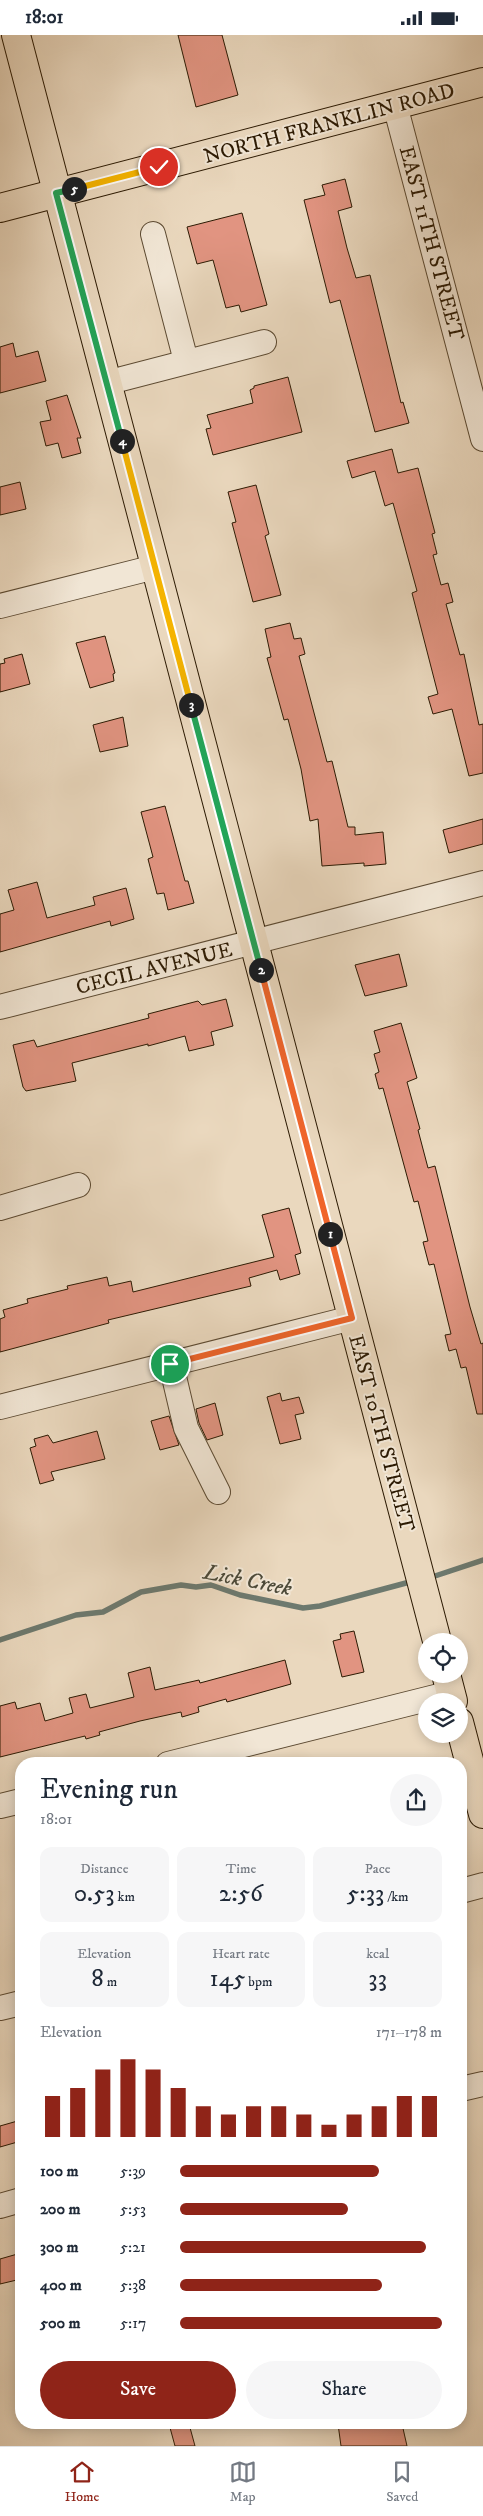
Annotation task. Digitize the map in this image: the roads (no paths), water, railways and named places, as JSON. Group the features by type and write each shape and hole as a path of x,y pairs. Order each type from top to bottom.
{"main road":[{"name":"EAST 10TH STREET","path":"16,35 435,1633"},
{"name":"NORTH FRANKLIN ROAD","path":"0,208 483,82"},
{"path":"464,1743 483,1814"}],"street":[{"name":"EAST 11TH STREET","path":"395,105 483,439"},
{"path":"153,235 186,361"},
{"path":"106,383 264,342"},
{"path":"0,606 155,567"},
{"name":"CECIL AVENUE","path":"0,1007 483,883"},
{"path":"0,1208 78,1185"},
{"path":"0,1407 352,1318"},
{"path":"170,1364 186,1428 218,1492"},
{"path":"194,1757 450,1689"},
{"path":"0,1806 15,1802"},
{"path":"467,1889 483,1885"},
{"path":"0,2009 15,2005"},
{"path":"467,2088 483,2084"},
{"path":"0,2206 15,2202"}],"waterway":[{"name":"Lick Creek","path":"435,1576 483,1560"},
{"name":"Lick Creek","path":"0,1640 76,1615 103,1612 141,1592 181,1585 196,1587 211,1585 240,1595 303,1608 320,1606 406,1583"}]}
